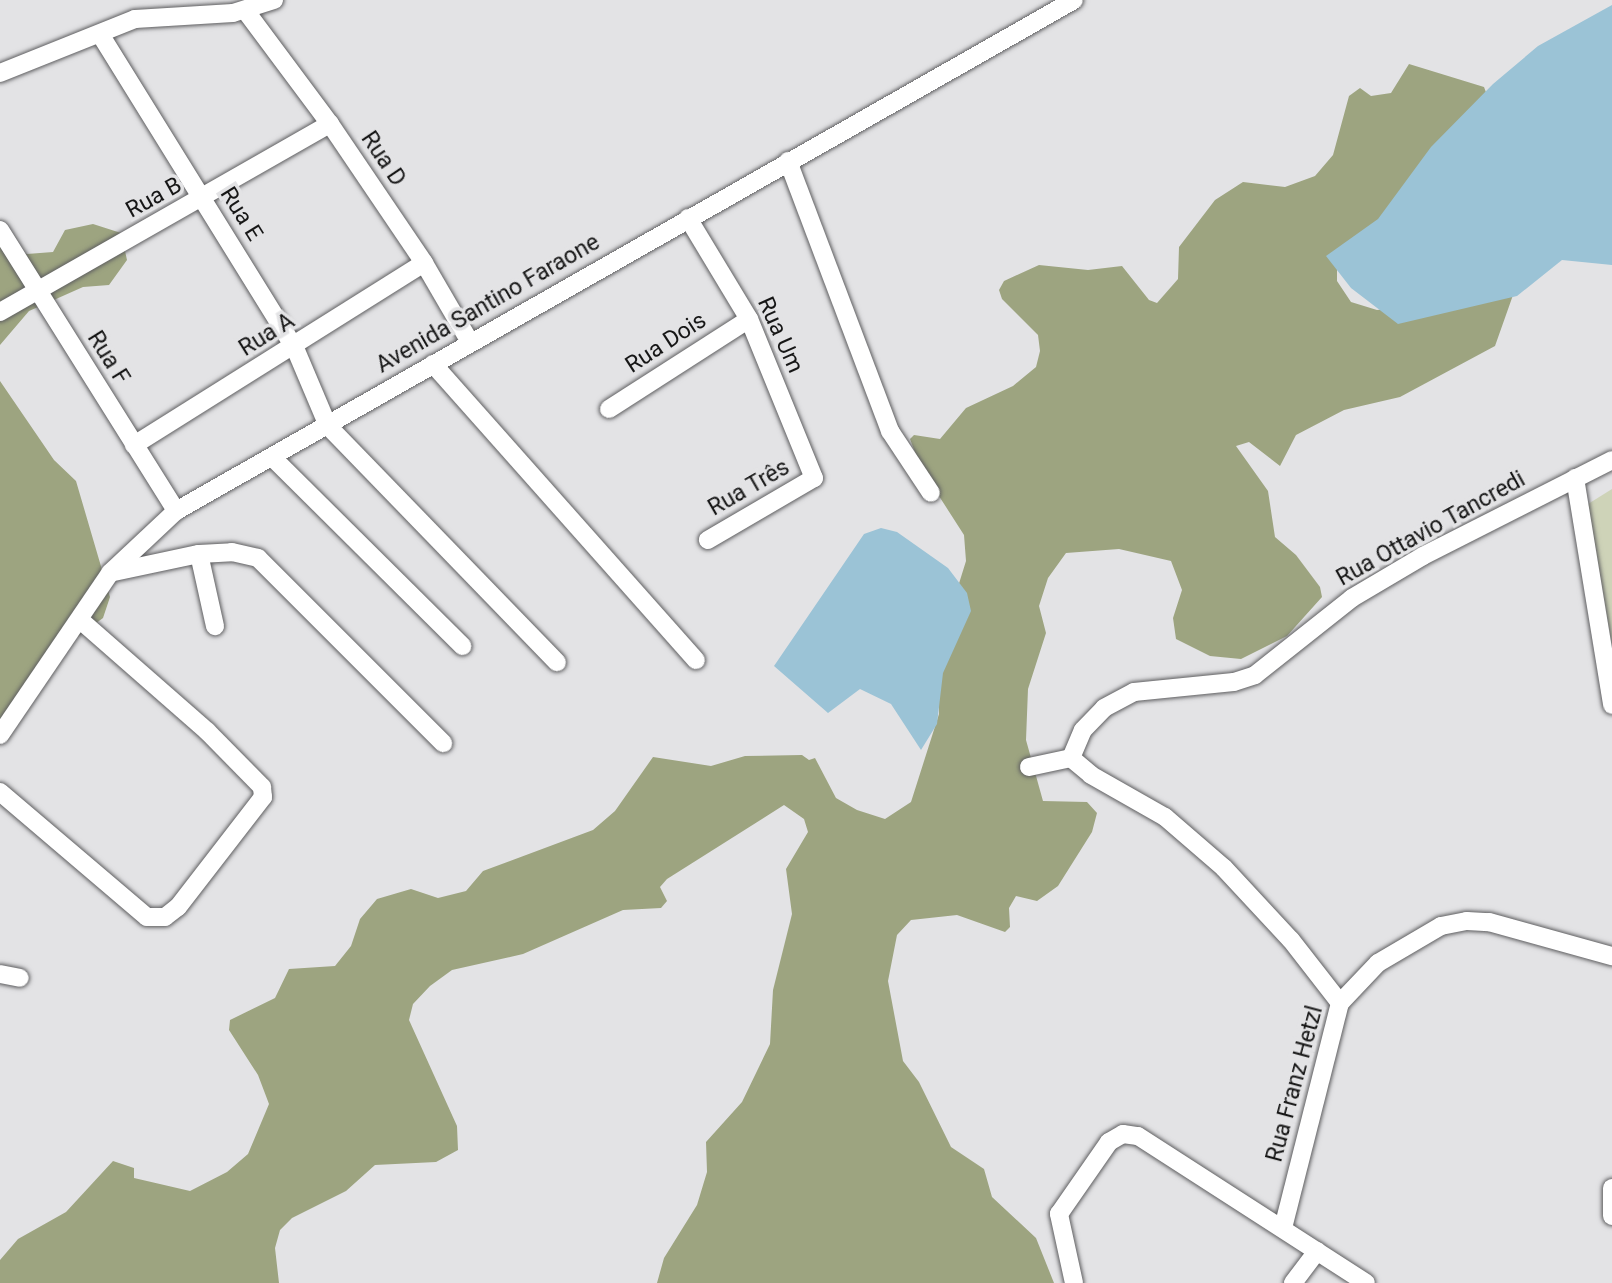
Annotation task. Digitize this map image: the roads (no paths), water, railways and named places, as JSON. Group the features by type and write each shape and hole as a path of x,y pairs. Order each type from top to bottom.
{"street":[{"path":"0,73 135,19 245,10 274,0"},
{"name":"Avenida Santino Faraone","path":"0,735 110,573 176,511 1074,0"},
{"name":"Rua D","path":"245,10 330,124 424,263 470,342"},
{"name":"Rua E","path":"100,34 295,348 328,426"},
{"name":"Rua B","path":"0,312 203,199 330,124"},
{"path":"788,161 890,431 930,493"},
{"name":"Rua Um","path":"688,218 749,318 814,478"},
{"name":"Rua F","path":"0,230 176,511"},
{"name":"Rua A","path":"134,445 295,348 424,263"},
{"name":"Rua Dois","path":"609,410 749,318"},
{"path":"433,364 696,660"},
{"path":"328,426 557,662"},
{"path":"273,458 462,646"},
{"name":"Rua Ottavio Tancredi","path":"1071,758 1083,730 1104,708 1134,692 1234,682 1255,675 1352,598 1612,460"},
{"name":"Rua Três","path":"708,540 814,478"},
{"path":"1575,478 1612,705"},
{"path":"110,573 199,554 232,552 258,558 443,743"},
{"path":"199,554 215,626"},
{"path":"0,792 147,918 165,917 178,907 263,797 262,787 207,731 80,620"},
{"path":"1029,767 1071,758 1091,775 1165,817 1224,869 1292,940 1340,1003"},
{"name":"Rua Franz Hetzl","path":"1283,1228 1340,1003 1378,964 1441,926 1489,922 1612,956"},
{"path":"0,974 20,978"},
{"path":"1074,1283 1060,1234 1059,1214 1109,1142 1123,1134 1138,1136 1366,1283"},
{"path":"1612,1188 1612,1216"},
{"path":"1293,1283 1317,1251"}],"water":[{"path":"1612,5 1612,265 1562,260 1517,296 1398,324 1351,288 1326,256 1378,219 1431,147 1493,84 1538,46"},
{"path":"881,528 897,532 948,568 967,593 971,611 943,673 937,724 921,750 891,704 860,689 828,713 774,666 864,534"}]}
